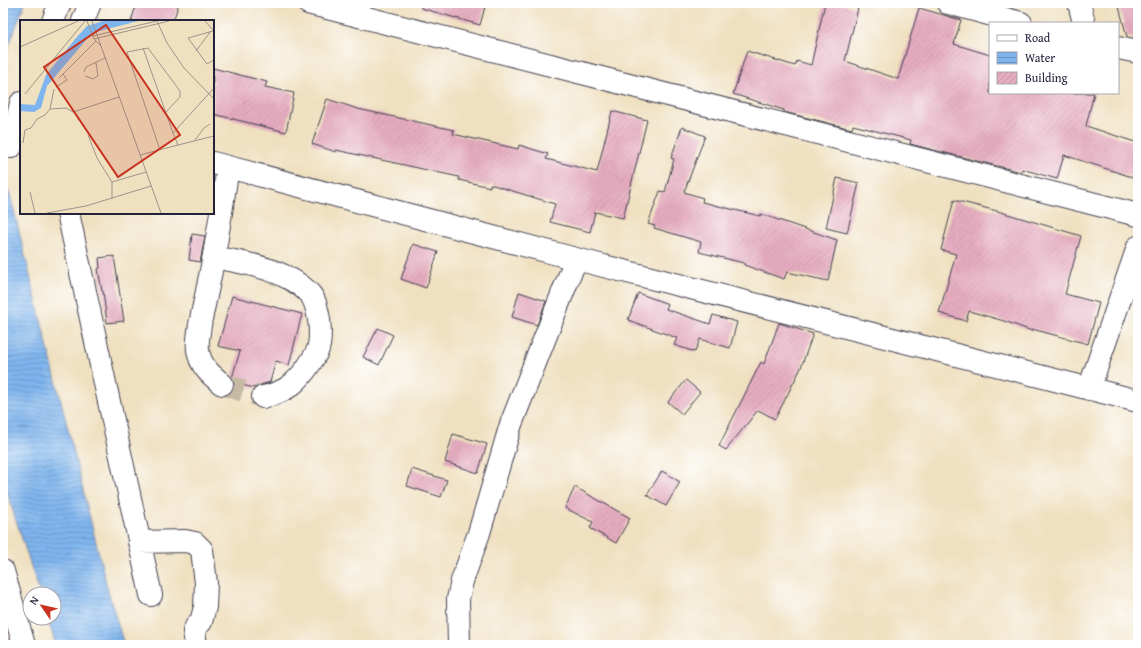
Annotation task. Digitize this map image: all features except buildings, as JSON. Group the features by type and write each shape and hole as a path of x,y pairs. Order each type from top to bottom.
{"street":[{"path":"53,20 60,3"},
{"path":"83,20 90,3"},
{"path":"308,3 1138,215"},
{"path":"948,3 1017,22"},
{"path":"1079,3 1084,22"},
{"path":"1119,48 1138,52"},
{"path":"12,148 16,105"},
{"path":"222,384 207,372 201,362 198,350 199,333 214,258 221,165 576,258 1138,401"},
{"path":"68,214 151,595"},
{"path":"1089,389 1138,247"},
{"path":"214,258 249,264 269,270 299,285 310,294 317,306 320,328 319,342 318,349 312,360 305,371 290,386 278,394 263,397"},
{"path":"459,645 458,600 462,581 479,533 511,424 576,258"},
{"path":"139,542 186,541 195,543 202,550 206,583 205,607 201,622 197,625 194,631 196,645"},
{"path":"3,571 24,645"}],"water":[{"path":"3,3 25,3 3,61"},
{"path":"3,181 10,195 108,591 124,645 56,645 50,626 62,626 62,586 37,586 3,480"}],"tunnel":[{"path":"222,384 263,397"}]}
